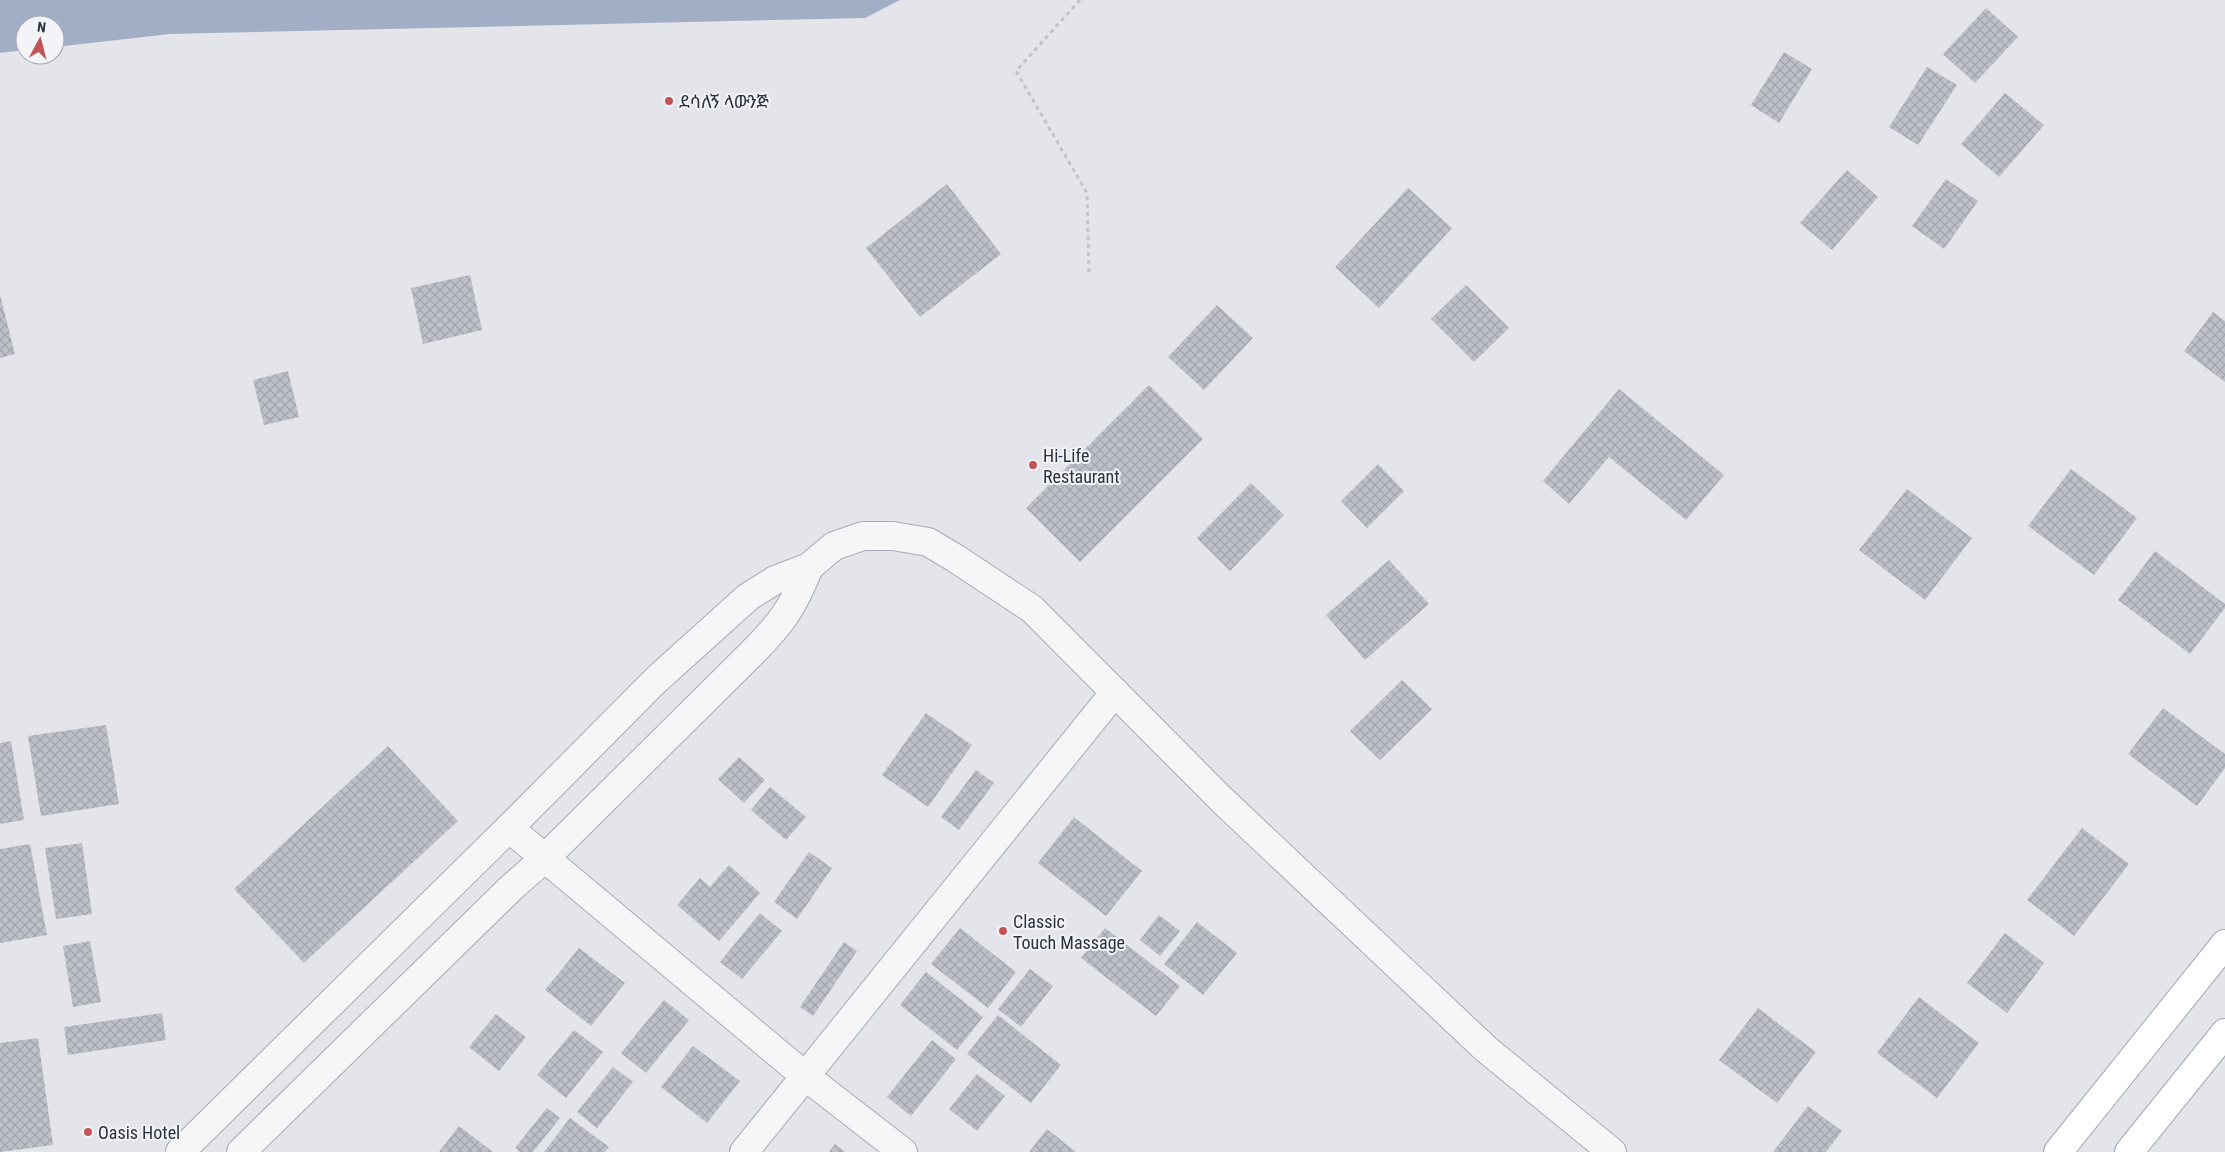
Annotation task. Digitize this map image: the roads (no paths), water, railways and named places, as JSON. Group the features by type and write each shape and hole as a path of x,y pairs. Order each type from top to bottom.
{"main road":[{"path":"2058,1152 2225,944"},
{"path":"2129,1152 2225,1033"}],"street":[{"path":"180,1152 509,828 656,680 748,597 775,580 809,567 834,546 863,536 893,536 928,542 1032,609 1222,800 1486,1049 1612,1152"},
{"path":"241,1152 512,887 544,859 778,626 797,599 809,567"},
{"path":"744,1152 1115,692"},
{"path":"509,828 805,1076 903,1152"}],"water":[{"path":"0,0 900,0 865,18 170,34 65,46 65,15 15,15 15,51 0,53"}],"place":[{"name":"ደሳለኝ ላውንጅ","path":"669,101"},
{"name":"Hi-Life Restaurant","path":"1033,465"},
{"name":"Classic Touch Massage","path":"1003,931"},
{"name":"Oasis Hotel","path":"88,1132"}]}
